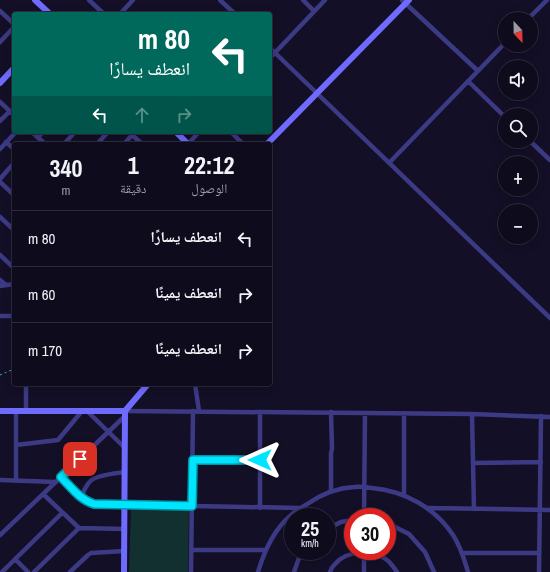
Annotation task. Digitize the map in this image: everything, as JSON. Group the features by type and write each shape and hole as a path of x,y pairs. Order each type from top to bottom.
{"street":[{"path":"89,0 102,12"},
{"path":"122,12 133,0"},
{"path":"303,0 314,11"},
{"path":"272,56 325,0"},
{"path":"535,12 547,0"},
{"path":"37,1 48,12"},
{"path":"223,1 233,12"},
{"path":"269,142 317,94 405,1 478,71"},
{"path":"0,11 12,24"},
{"path":"0,42 12,28"},
{"path":"272,50 550,318"},
{"path":"389,163 498,50"},
{"path":"0,83 12,70"},
{"path":"468,81 498,110"},
{"path":"0,102 10,111 0,121"},
{"path":"0,149 14,134"},
{"path":"34,134 43,142"},
{"path":"38,137 41,134"},
{"path":"66,142 73,134"},
{"path":"99,142 106,134"},
{"path":"132,134 140,142"},
{"path":"178,134 186,142"},
{"path":"190,142 197,134"},
{"path":"233,134 242,142"},
{"path":"6,142 12,147"},
{"path":"537,148 550,160"},
{"path":"12,165 0,180 12,193"},
{"path":"0,218 12,228"},
{"path":"0,254 12,266"},
{"path":"0,280 6,285"},
{"path":"0,286 12,284"},
{"path":"0,316 12,316"},
{"path":"26,386 26,411"},
{"path":"0,535 108,432 125,414 146,386"},
{"path":"195,386 199,411"},
{"path":"0,411 85,411 125,414 193,411 331,412 472,414 550,417"},
{"path":"16,411 16,480"},
{"path":"16,445 58,440 85,411"},
{"path":"85,411 125,448"},
{"path":"191,572 193,411"},
{"path":"260,412 260,508"},
{"path":"331,412 331,492"},
{"path":"364,508 365,413"},
{"path":"404,413 404,494"},
{"path":"124,572 125,414"},
{"path":"472,414 474,509"},
{"path":"539,572 541,416"},
{"path":"193,460 260,460"},
{"path":"473,463 541,462"},
{"path":"81,497 86,486 93,479 105,475 125,472"},
{"path":"61,477 81,497 94,504 284,508"},
{"path":"0,480 56,482"},
{"path":"299,508 331,492 354,487 384,489 404,494 428,508 442,521 454,536 462,553 468,572"},
{"path":"43,494 79,528 125,529"},
{"path":"428,508 550,510"},
{"path":"2,572 62,513"},
{"path":"258,572 266,550 284,522"},
{"path":"34,572 79,528"},
{"path":"396,528 409,534 425,552 434,572"},
{"path":"192,550 266,550"},
{"path":"70,572 91,553 124,551"},
{"path":"462,553 539,553"},
{"path":"330,572 334,564 344,557"},
{"path":"15,559 28,572"},
{"path":"294,572 298,560"},
{"path":"364,560 364,572"},
{"path":"388,560 397,572"}],"path":[{"path":"0,375 12,369"}],"green space":[{"path":"131,509 189,510 188,572 129,572"}],"route":[{"path":"80,459 61,477 81,497 90,503 192,506 193,460 260,460"}]}
